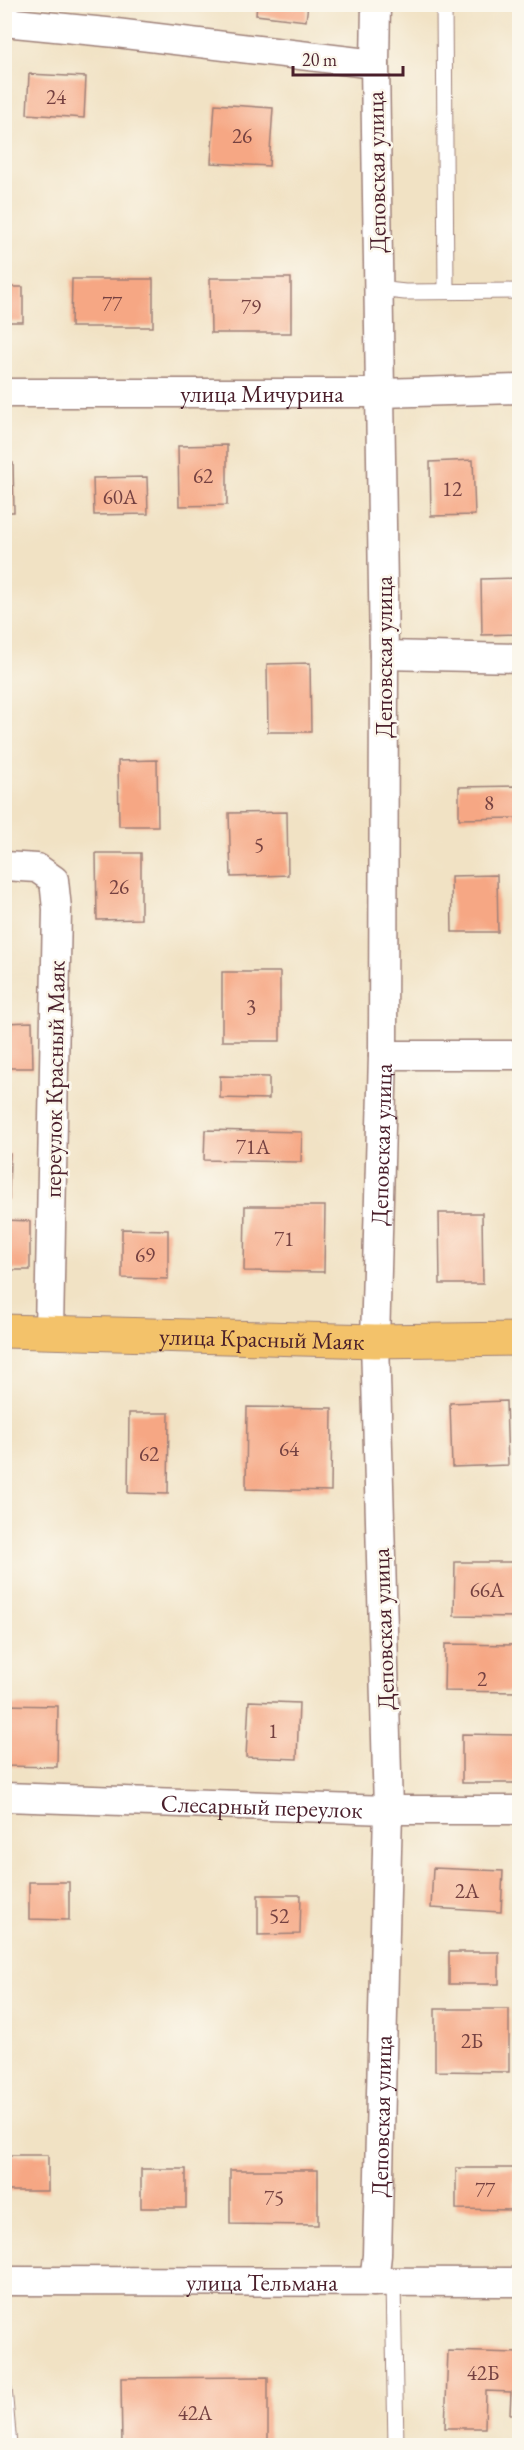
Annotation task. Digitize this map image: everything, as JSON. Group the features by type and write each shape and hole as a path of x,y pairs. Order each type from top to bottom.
{"main road":[{"name":"улица Красный Маяк","path":"4,1331 375,1341 519,1339"}],"street":[{"name":"Деповская улица","path":"376,4 384,655 383,1055 375,1341 388,1809 377,2255 384,2282"},
{"path":"4,22 375,64"},
{"name":"улица Мичурина","path":"4,393 381,393 519,389"},
{"path":"384,655 519,658"},
{"name":"переулок Красный Маяк","path":"4,867 37,868 54,880 57,909 49,1331"},
{"path":"383,1055 519,1055"},
{"name":"Слесарный переулок","path":"4,1797 388,1809 519,1810"},
{"name":"улица Тельмана","path":"4,2281 519,2283"}],"lane":[{"path":"444,4 446,291"},
{"path":"378,290 519,291"},
{"path":"384,2282 396,2445"},
{"path":"4,2388 9,2445"}],"building":[{"path":"156,4 202,4 201,11"},
{"path":"257,4 308,4 306,21 256,15"},
{"path":"29,74 86,77 84,118 27,114"},
{"path":"215,104 273,108 269,166 211,163"},
{"path":"210,278 291,278 291,333 211,333"},
{"path":"72,279 153,279 153,327 71,327"},
{"path":"4,287 23,287 23,322 4,322"},
{"path":"227,445 227,505 179,506 178,446"},
{"path":"473,460 475,515 431,516 430,462"},
{"path":"4,463 13,463 14,512 4,512"},
{"path":"147,477 148,514 94,515 93,478"},
{"path":"520,578 520,634 482,635 481,579"},
{"path":"310,663 311,732 268,732 267,664"},
{"path":"157,760 158,826 119,826 118,761"},
{"path":"520,786 520,818 459,819 459,787"},
{"path":"287,812 288,875 231,877 229,813"},
{"path":"96,853 141,853 141,919 97,920"},
{"path":"497,875 498,932 452,932 451,876"},
{"path":"222,972 280,972 280,1041 222,1041"},
{"path":"32,1022 33,1068 4,1068 4,1023"},
{"path":"220,1076 269,1077 269,1099 220,1098"},
{"path":"205,1130 302,1132 301,1162 204,1160"},
{"path":"4,1154 10,1154 9,1200 4,1200"},
{"path":"245,1206 325,1206 324,1272 244,1271"},
{"path":"439,1213 482,1213 483,1284 440,1284"},
{"path":"4,1220 30,1221 30,1270 4,1270"},
{"path":"122,1229 168,1230 168,1279 122,1278"},
{"path":"506,1401 508,1465 452,1467 450,1403"},
{"path":"247,1407 332,1408 331,1491 246,1489"},
{"path":"129,1413 169,1413 168,1494 128,1493"},
{"path":"455,1562 520,1562 520,1617 454,1616"},
{"path":"445,1644 520,1645 519,1692 444,1691"},
{"path":"249,1701 299,1703 297,1759 246,1757"},
{"path":"4,1705 58,1706 57,1767 4,1766"},
{"path":"462,1734 520,1735 520,1783 462,1783"},
{"path":"433,1868 503,1871 501,1912 431,1908"},
{"path":"29,1882 69,1882 69,1920 29,1919"},
{"path":"258,1895 301,1895 300,1934 258,1935"},
{"path":"449,1952 499,1952 499,1984 449,1984"},
{"path":"435,2009 509,2009 509,2072 435,2071"},
{"path":"4,2155 48,2155 48,2191 4,2191"},
{"path":"456,2168 514,2168 514,2210 456,2209"},
{"path":"141,2169 186,2169 186,2208 141,2208"},
{"path":"230,2170 318,2170 318,2225 230,2224"},
{"path":"448,2351 520,2353 520,2414 510,2414 511,2392 486,2391 485,2428 445,2428"},
{"path":"268,2377 268,2446 122,2446 121,2378"}]}
